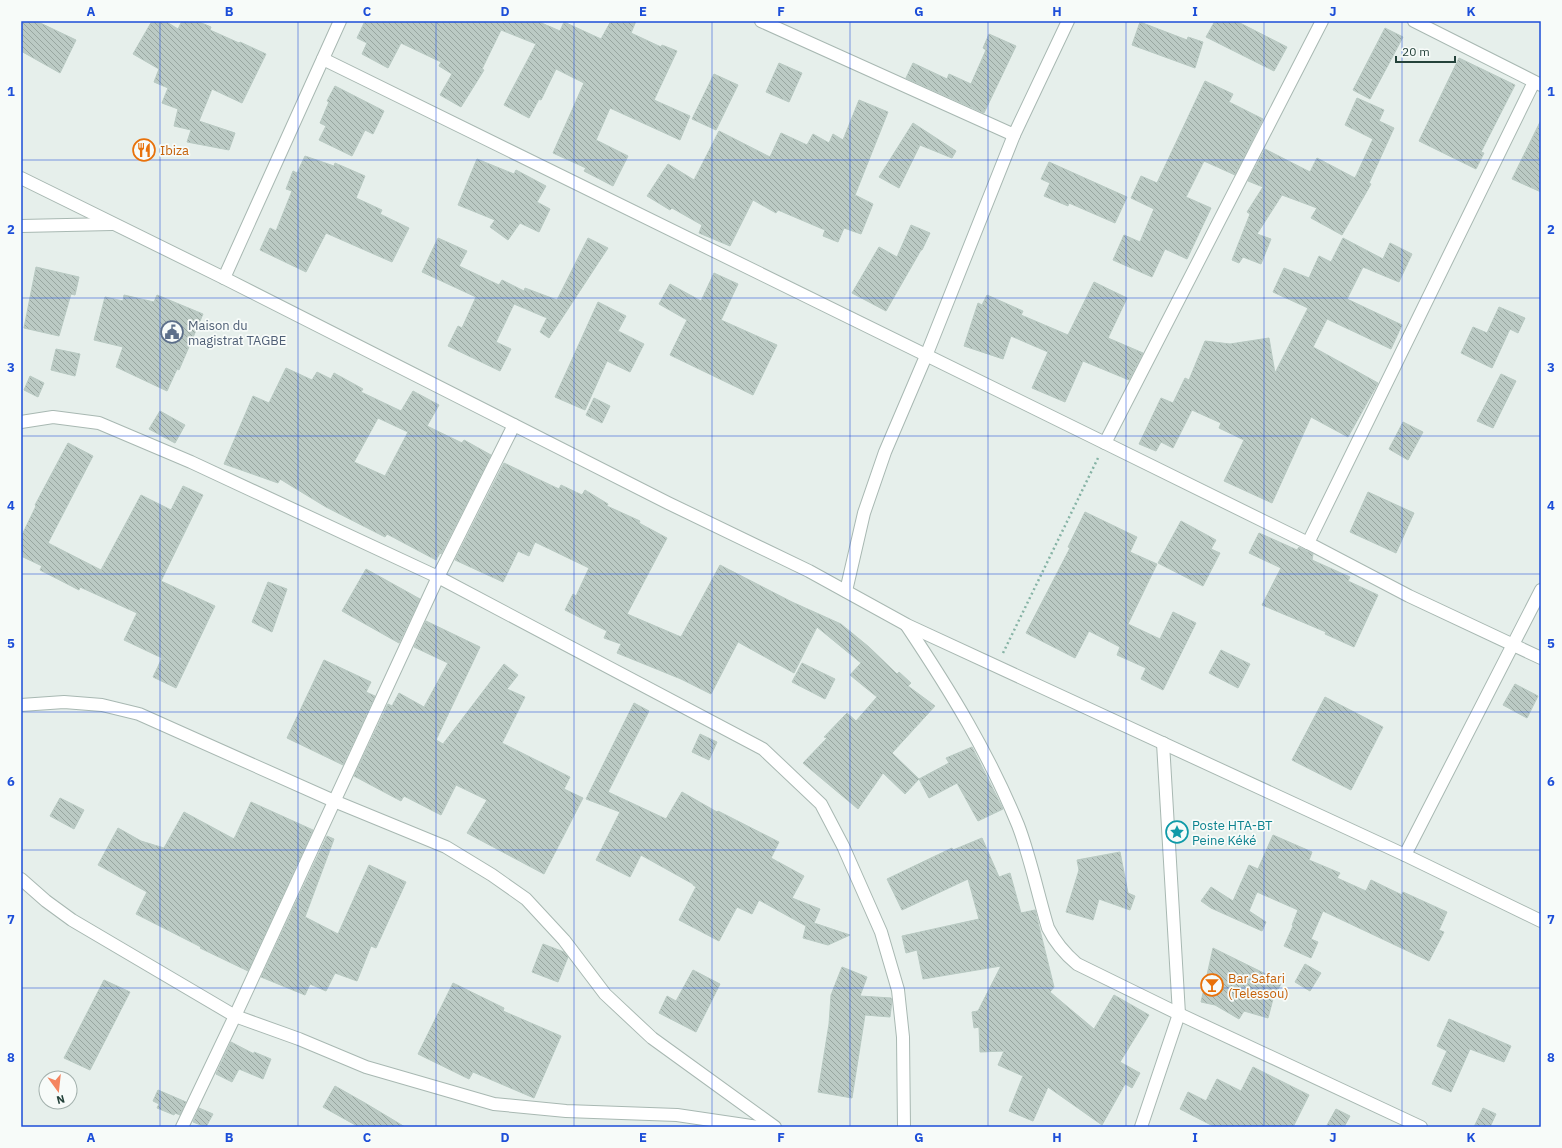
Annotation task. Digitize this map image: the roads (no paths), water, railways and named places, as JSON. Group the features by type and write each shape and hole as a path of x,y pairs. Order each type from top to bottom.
{"street":[{"path":"224,278 340,21"},
{"path":"760,21 1014,135"},
{"path":"846,592 864,513 885,452 926,356 1014,135 1068,21"},
{"path":"1105,443 1322,21"},
{"path":"1308,543 1538,83 1414,21"},
{"path":"323,59 1308,543 1409,596 1541,658"},
{"path":"21,178 224,278 668,503 809,571 907,625 1405,855 1541,921"},
{"path":"21,226 113,224"},
{"path":"21,422 53,416 99,423 191,462 438,578 763,749 821,804 843,846 881,932 898,990 903,1038 904,1127"},
{"path":"182,1127 236,1016 438,578 514,425"},
{"path":"1405,855 1541,590"},
{"path":"907,625 953,696 983,749 1018,827 1048,928 1055,941 1077,964 1179,1014 1421,1127"},
{"path":"21,705 64,702 102,705 139,714 334,801 446,847 492,875 526,899 564,940 605,994 652,1038 775,1127"},
{"path":"1141,1127 1179,1014 1163,743"},
{"path":"21,879 46,902 72,920 236,1016 299,1039 366,1067 494,1104 566,1111 677,1115 758,1127"}],"place":[{"name":"Ibiza","path":"144,150"},
{"name":"Maison du magistrat TAGBE","path":"172,332"},
{"name":"Poste HTA-BT Peine Kéké","path":"1177,832"},
{"name":"Bar Safari (Telessou)","path":"1212,985"}]}
